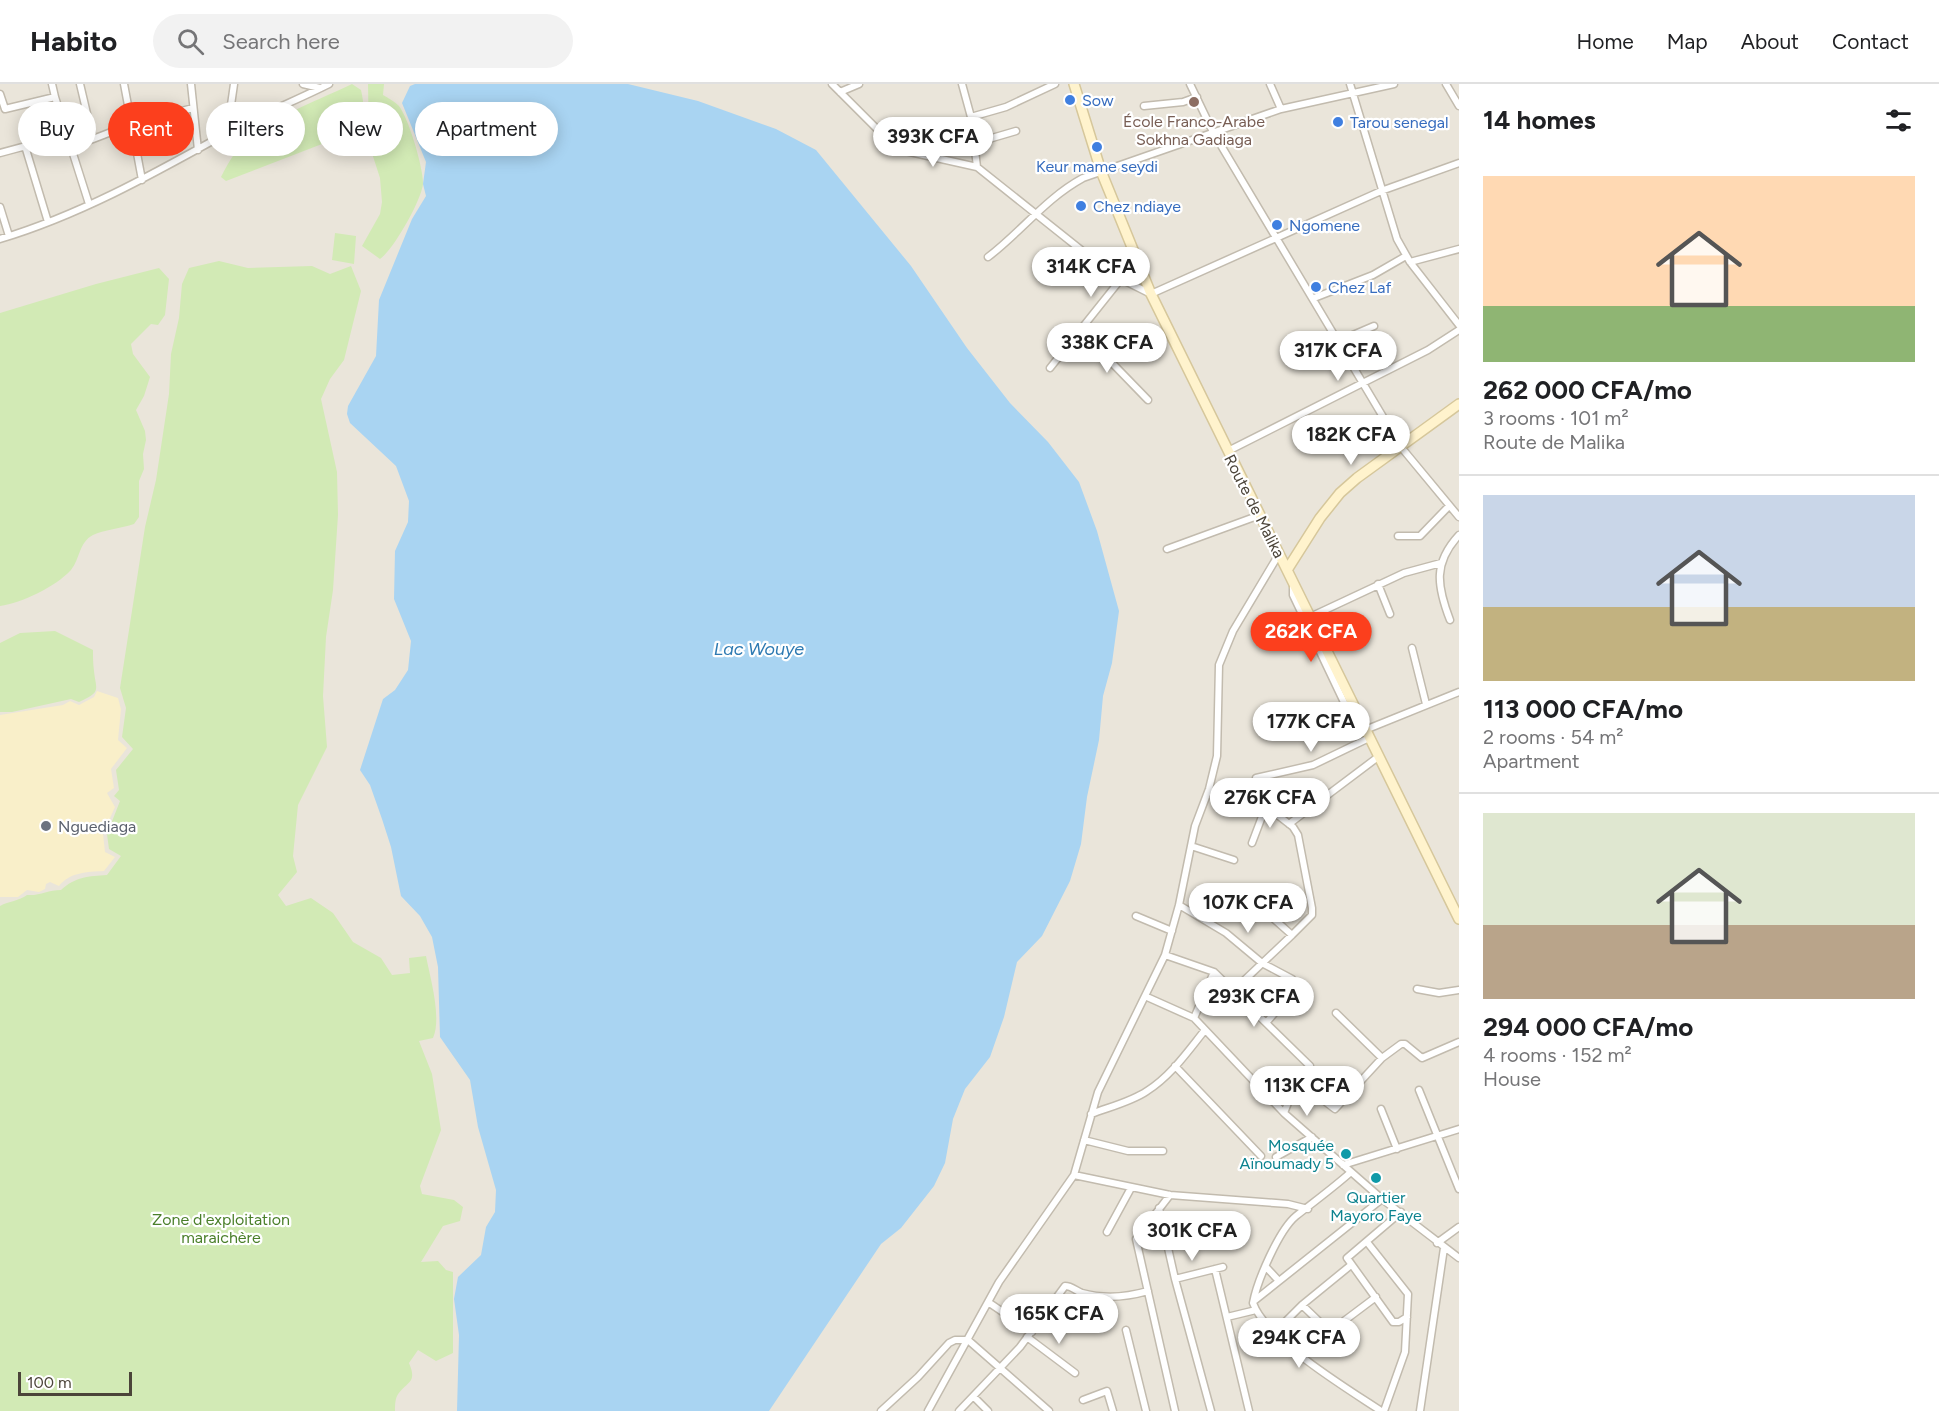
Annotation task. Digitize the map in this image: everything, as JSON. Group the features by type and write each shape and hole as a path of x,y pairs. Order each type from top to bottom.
{"main road":[{"name":"Route de Malika","path":"1074,84 1101,171 1151,294 1378,757 1455,900 1459,919"},
{"path":"1287,570 1320,518 1340,493 1357,478 1457,410"}],"street":[{"path":"52,84 57,102"},
{"path":"80,84 84,102"},
{"path":"124,84 128,102"},
{"path":"191,84 192,102"},
{"path":"231,102 234,84"},
{"path":"303,84 321,88"},
{"path":"292,102 329,84"},
{"path":"832,84 898,148 977,167 1034,214 1121,279 1151,294 1381,191 1459,163"},
{"path":"840,92 859,84"},
{"path":"962,84 971,117 977,167"},
{"path":"971,117 1012,104 1055,84"},
{"path":"1190,84 1213,132 1274,237 1314,298 1401,447 1459,517"},
{"path":"1270,84 1281,109"},
{"path":"1350,84 1381,191 1408,259 1459,325"},
{"path":"988,257 1034,214 1071,185 1101,171 1281,109 1394,84"},
{"path":"1446,84 1459,106"},
{"path":"0,94 2,109 55,97"},
{"path":"1144,106 1177,100 1183,102 1197,97"},
{"path":"194,116 198,150"},
{"path":"975,143 1016,131"},
{"path":"0,238 48,222 90,204 142,180 206,145"},
{"path":"0,153 18,148"},
{"path":"28,156 48,222"},
{"path":"74,156 90,204"},
{"path":"138,156 142,180"},
{"path":"0,207 9,236"},
{"path":"1314,298 1408,259 1459,249"},
{"path":"1050,368 1121,279"},
{"path":"1339,341 1374,326"},
{"path":"1228,451 1428,350 1459,330"},
{"path":"1081,331 1148,400"},
{"path":"1398,536 1420,536 1449,506"},
{"path":"1167,549 1260,515"},
{"path":"1450,620 1439,583 1441,563 1459,535"},
{"path":"928,1411 988,1302 1020,1250 1074,1175 1091,1114 1106,1075 1166,955 1179,905 1194,826 1209,789 1217,756 1219,665 1233,631 1279,554"},
{"path":"1310,617 1404,573 1441,563"},
{"path":"1293,583 1293,595 1317,648 1352,717 1359,718"},
{"path":"1378,584 1390,614"},
{"path":"1412,648 1426,704"},
{"path":"1256,778 1313,765 1426,704 1459,692"},
{"path":"1289,824 1378,757"},
{"path":"1233,991 1312,915 1300,841 1296,830 1266,806 1252,843"},
{"path":"1191,846 1234,860"},
{"path":"1179,905 1226,933 1262,963 1292,979 1295,989 1266,1023"},
{"path":"1265,910 1292,935"},
{"path":"1136,916 1172,931"},
{"path":"1166,955 1214,972 1310,1066 1298,1080 1284,1113"},
{"path":"1194,1018 1214,972"},
{"path":"1417,989 1439,993 1459,990"},
{"path":"1147,997 1194,1018 1284,1113 1382,1199 1444,1248 1459,1257"},
{"path":"1336,1013 1382,1058"},
{"path":"1091,1114 1146,1092 1175,1066 1205,1030"},
{"path":"1298,1080 1335,1109 1382,1058 1401,1044 1405,1044 1422,1058 1459,1042"},
{"path":"1175,1066 1261,1156"},
{"path":"1419,1090 1459,1189"},
{"path":"1381,1109 1397,1149"},
{"path":"1343,1165 1459,1129"},
{"path":"1276,1157 1312,1137"},
{"path":"1084,1140 1128,1151 1163,1151"},
{"path":"1351,1172 1308,1209 1296,1216 1287,1227 1266,1267 1253,1301 1256,1310 1275,1332 1308,1361 1383,1411 1406,1352 1407,1292 1367,1242"},
{"path":"1074,1175 1170,1195 1288,1204 1308,1209"},
{"path":"1107,1232 1131,1188"},
{"path":"1170,1195 1136,1237 1175,1411"},
{"path":"1253,1301 1382,1199"},
{"path":"1159,1208 1175,1279 1211,1411"},
{"path":"1401,1212 1348,1256 1347,1260 1393,1322 1399,1322 1407,1317"},
{"path":"1437,1242 1459,1227"},
{"path":"1420,1411 1444,1248"},
{"path":"1275,1332 1302,1305 1351,1265"},
{"path":"1175,1279 1223,1267"},
{"path":"1266,1267 1279,1281"},
{"path":"1215,1269 1249,1411"},
{"path":"959,1411 1030,1335 1065,1286 1071,1286 1083,1293 1123,1297 1148,1292"},
{"path":"1344,1321 1376,1297"},
{"path":"988,1302 1075,1373"},
{"path":"1302,1305 1331,1333"},
{"path":"1227,1317 1256,1310"},
{"path":"1126,1330 1146,1411"},
{"path":"881,1411 918,1377 949,1342 955,1340 968,1340 1049,1411"},
{"path":"1083,1400 1107,1391 1113,1411"},
{"path":"974,1397 988,1411"}],"shaded area":[{"path":"0,84 1459,84 1459,1411 0,1411"}],"green space":[{"path":"352,84 361,90 363,102 317,102 317,146 305,151 305,106"},
{"path":"368,84 384,84 383,95 393,102 368,102"},
{"path":"403,113 415,143 415,156 418,156 423,184 412,213 386,254 380,259 362,246 380,214 382,202 380,178 373,156 403,156"},
{"path":"233,156 291,156 226,181 221,177"},
{"path":"335,233 356,236 354,264 332,260"},
{"name":"Zone d'exploitation maraichère","path":"219,261 248,268 312,266 330,274 351,266 361,291 344,360 330,379 321,399 337,472 338,515 333,590 326,637 323,696 327,747 298,805 293,856 297,872 278,895 286,906 311,898 333,913 353,942 381,958 392,975 410,973 409,958 426,956 436,1020 433,1038 419,1041 432,1074 441,1130 420,1186 422,1194 454,1200 463,1207 460,1221 443,1226 421,1262 438,1261 446,1270 453,1272 453,1353 436,1361 418,1350 409,1363 412,1379 397,1396 395,1411 0,1411 0,906 27,895 61,890 82,878 107,875 121,856 109,849 107,834 120,801 114,796 119,790 116,770 133,749 122,737 126,708 120,688 145,527 156,480 182,284 189,268"},
{"path":"159,268 169,279 165,315 158,325 151,324 131,344 133,354 150,377 144,396 136,410 145,431 146,440 143,454 144,469 139,481 139,517 134,524 88,538 71,570 47,588 28,598 0,606 0,313"},
{"path":"55,631 93,650 96,687 94,693 79,702 71,699 12,712 0,712 0,643 20,633"}],"sand":[{"path":"97,691 118,698 121,709 118,740 127,748 111,769 114,788 107,793 115,807 103,834 105,852 115,857 104,871 74,875 59,886 50,882 46,884 45,889 39,892 27,890 18,897 0,897 0,715 63,705 70,701 79,705 94,697"}],"water":[{"name":"Lac Wouye","path":"415,84 628,84 698,101 776,129 816,150 911,266 967,348 1010,403 1048,442 1079,482 1097,531 1119,611 1112,663 1103,696 1099,740 1087,797 1081,844 1070,881 1042,936 1017,962 1004,1017 990,1057 965,1089 953,1119 945,1163 934,1186 901,1228 881,1244 769,1411 457,1411 459,1335 454,1299 458,1277 481,1255 486,1227 495,1212 496,1190 478,1127 470,1080 440,1037 438,967 432,937 420,916 401,896 391,847 382,819 370,785 360,770 383,699 395,690 408,670 411,641 394,599 395,551 408,522 409,501 396,466 350,423 347,414 348,406 376,356 379,300 412,219 426,196 423,184 426,162 424,156 558,156 558,102 415,102 415,135 402,102 410,86"}],"place":[{"name":"Sow","path":"1070,100"},
{"name":"École Franco-Arabe Sokhna Gadiaga","path":"1194,102"},
{"name":"Tarou senegal","path":"1338,122"},
{"name":"Keur mame seydi","path":"1097,147"},
{"name":"Chez ndiaye","path":"1081,206"},
{"name":"Ngomene","path":"1277,225"},
{"name":"Chez Laf","path":"1316,287"},
{"name":"Nguediaga","path":"46,826"},
{"name":"Mosquée Aïnoumady 5","path":"1346,1154"},
{"name":"Quartier Mayoro Faye","path":"1376,1178"}]}
